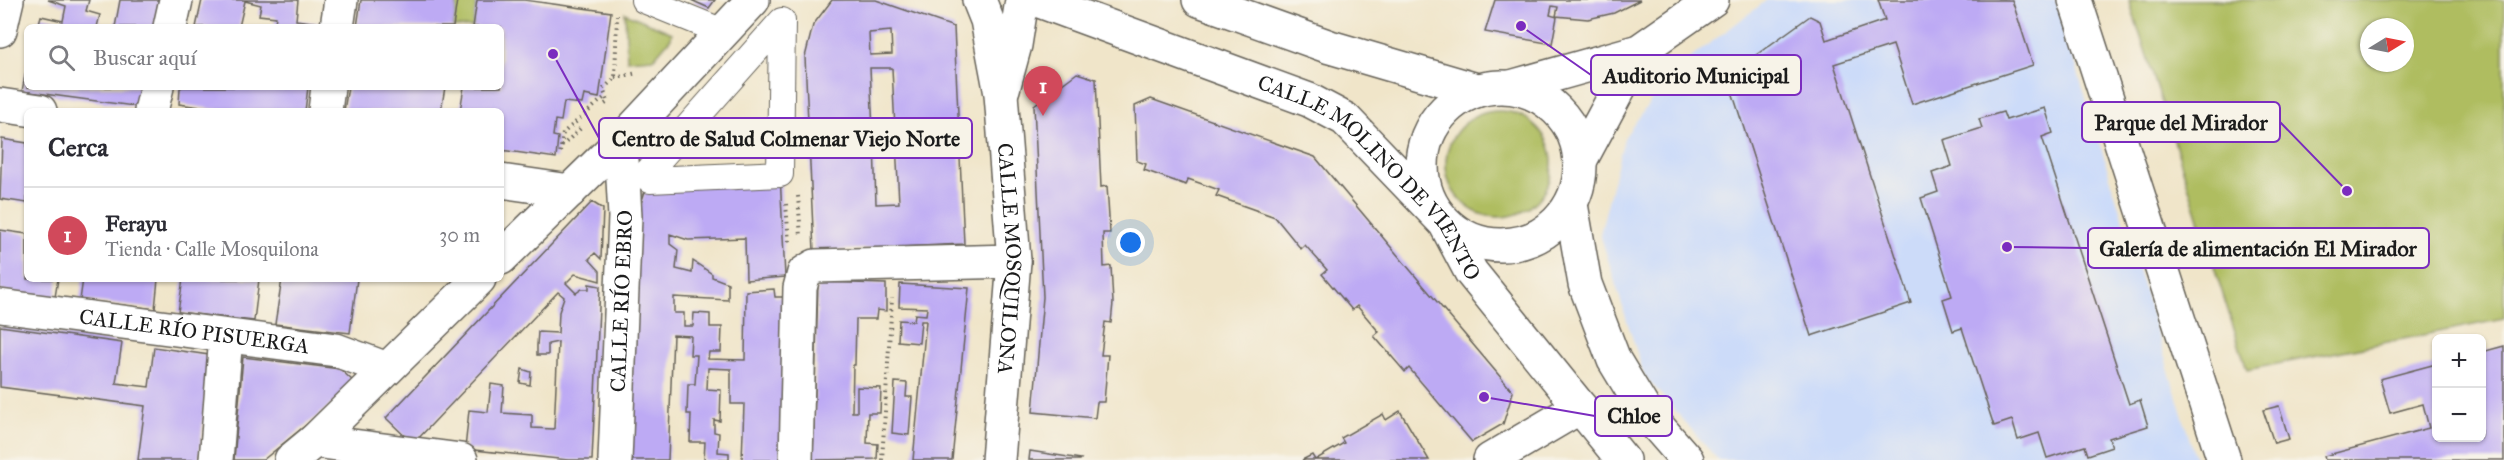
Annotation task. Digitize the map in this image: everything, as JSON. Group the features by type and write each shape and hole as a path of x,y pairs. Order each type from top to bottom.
{"street":[{"path":"0,30 8,0"},
{"path":"171,24 176,0"},
{"path":"337,24 341,0"},
{"path":"644,0 723,32"},
{"path":"504,255 621,141 753,0"},
{"name":"CALLE MOSQUILONA","path":"980,0 987,20 1001,94 1014,261 998,460"},
{"name":"CALLE MOSQUILONA","path":"1001,94 1016,45 1022,0"},
{"name":"CALLE MOLINO DE VIENTO","path":"1037,0 1309,100 1345,119 1445,223 1472,272 1623,460"},
{"path":"1199,0 1330,47 1477,90"},
{"path":"1511,87 1532,93 1550,104 1565,120 1575,140 1580,161 1578,183 1571,204 1542,234 1513,244 1482,243 1462,236 1445,223 1431,205 1423,182 1422,159 1427,136 1439,116 1456,100 1477,90 1511,87 1639,51 1712,0"},
{"path":"2075,0 2224,460"},
{"path":"782,21 781,139 780,174 650,180 647,173 782,21"},
{"path":"1580,161 1639,51"},
{"path":"152,108 156,90"},
{"path":"325,108 328,90"},
{"path":"0,105 24,109"},
{"name":"CALLE RÍO EBRO","path":"615,460 625,216 621,141"},
{"path":"504,181 570,191"},
{"path":"1571,204 1585,284 1614,360 1646,412 1687,460"},
{"path":"796,460 800,288 804,273 815,266 1014,261"},
{"path":"302,451 476,282"},
{"name":"CALLE RÍO PISUERGA","path":"0,306 336,350 387,369"},
{"path":"216,460 226,336"},
{"path":"1490,460 1580,407"},
{"path":"302,451 461,460"}],"path":[{"path":"615,78 617,14"},
{"path":"600,109 608,102 603,89 615,78 635,72"},
{"path":"535,186 559,162 563,133 606,96"},
{"path":"561,147 585,124"},
{"path":"786,199 788,225"},
{"path":"882,460 894,264"}],"shaded area":[{"path":"1767,0 2056,0 2196,460 1718,460 1644,375 1600,234 1624,138 1671,73"}],"green space":[{"path":"457,0 477,0 473,24 453,24"},
{"path":"2129,0 2504,0 2504,319 2247,370"},
{"path":"625,13 672,33 671,38 654,58 627,60"},
{"path":"1499,111 1519,115 1537,126 1548,144 1552,164 1548,184 1537,202 1519,213 1499,217 1479,213 1461,202 1450,184 1446,164 1450,144 1461,126 1479,115"}],"building":[{"path":"48,0 89,0 86,11 100,15 98,24 39,24 41,16 63,21 66,6"},
{"path":"120,0 164,0 159,24 116,24"},
{"path":"202,0 298,0 296,20 318,23 275,24 276,17 259,15 261,5 245,1 240,24 197,24"},
{"path":"361,0 457,0 453,24 357,24"},
{"path":"477,0 524,0 611,12 599,98 584,95 582,104 564,102 561,121 555,120 553,136 558,137 556,158 504,150 504,108 460,108 464,90 504,90 504,24 473,24"},
{"path":"691,0 715,0 709,8"},
{"path":"832,0 876,0 954,27 964,244 814,251 805,57 813,25","holes":["891,31 892,54 870,55 869,33","870,68 892,68 895,129 873,130","896,142 899,203 876,204 874,143"]},
{"path":"1495,0 1640,0 1614,13 1588,19 1556,16 1558,7 1552,6 1550,15 1557,17 1552,44 1485,32"},
{"path":"1878,0 2012,0 2033,65 1912,104 1893,45 1834,64 1911,303 1811,336 1727,76 1810,16 1820,21 1826,40 1885,20"},
{"path":"1077,73 1096,79 1101,187 1107,186 1110,233 1103,233 1104,267 1111,266 1113,303 1111,323 1105,322 1101,355 1108,355 1104,402 1097,402 1095,418 1033,412 1043,297 1034,105"},
{"path":"24,81 24,90 144,90 141,107 22,91"},
{"path":"180,90 308,90 305,108 206,108 179,104"},
{"path":"348,90 444,90 442,108 344,108"},
{"path":"1151,99 1315,157 1513,392 1503,424 1472,442 1409,368 1405,372 1374,336 1379,332 1357,306 1352,310 1322,274 1327,270 1305,245 1301,249 1275,217 1216,196 1219,190 1188,179 1186,185 1144,170 1146,164 1137,161 1135,106"},
{"path":"2045,108 2053,133 2042,137 2129,404 2140,400 2148,426 2109,438 2112,447 2088,455 2085,446 2047,458 2039,433 2018,440 2012,420 1994,426 1962,328 1953,331 1943,299 1952,296 1921,198 1938,192 1932,173 1952,166 1944,140 1982,128 1979,119 2003,112 2006,120"},
{"path":"2,139 24,143 24,203 0,199"},
{"path":"780,174 785,277 746,280 745,238 688,240 670,234 670,244 678,250 676,269 692,273 693,261 712,274 712,277 728,283 728,300 674,297 674,313 684,313 684,326 693,326 694,313 710,314 710,327 722,327 721,352 709,352 708,359 745,360 746,291 774,289 775,297 786,297 781,460 742,460 744,404 731,404 731,369 708,368 707,389 721,390 720,421 714,420 714,432 719,433 718,452 729,453 729,460 704,460 705,442 690,442 691,414 687,414 688,384 695,384 697,355 690,355 691,336 673,335 668,460 628,460 639,209 648,183"},
{"path":"592,202 603,209 601,259 595,253 589,259 600,271 600,281 575,274 566,283 576,293 582,289 589,289 589,284 600,286 592,460 568,460 465,449 469,410 488,412 491,384 504,386 502,413 532,415 532,428 554,429 558,342 548,344 548,355 537,355 537,345 538,332 558,333 559,312 564,297 558,292 413,444 386,418"},
{"path":"0,230 24,234 24,282 58,282 55,297 0,291"},
{"path":"83,282 158,282 155,309 80,300"},
{"path":"183,282 259,282 254,321 178,312"},
{"path":"282,282 357,282 350,333 275,324"},
{"path":"818,282 886,284 886,311 877,310 876,319 856,319 855,365 853,365 852,412 857,412 857,387 881,388 880,413 868,413 867,443 878,444 877,459 813,460"},
{"path":"900,284 969,288 952,460 913,460 926,321 921,321 919,343 898,341 899,320 914,321 915,314 926,315 927,308 899,307"},
{"path":"0,326 122,343 116,383 149,387 154,347 209,355 199,460 138,460 145,406 0,387"},
{"path":"2504,346 2504,460 2325,460 2324,456 2429,428 2423,404 2390,413 2380,379 2432,365 2432,442 2486,442 2486,351"},
{"path":"243,357 340,369 353,381 333,403 263,460 234,460"},
{"path":"522,369 531,372 530,385 520,383"},
{"path":"895,382 907,383 906,397 912,397 909,435 892,433"},
{"path":"2279,406 2289,439 2274,443 2263,410"},
{"path":"1400,411 1429,460 1315,460 1344,443 1341,438 1383,414 1386,420"},
{"path":"1030,451 1081,459 1029,460"},
{"path":"1312,455 1315,460 1302,460"}],"place":[{"name":"Auditorio Municipal","path":"1521,26"},
{"name":"Centro de Salud Colmenar Viejo Norte","path":"553,54"},
{"name":"Ferayu","path":"1043,116"},
{"name":"Parque del Mirador","path":"2347,191"},
{"name":"Galería de alimentación El Mirador","path":"2007,247"},
{"name":"Chloe","path":"1484,397"}]}
